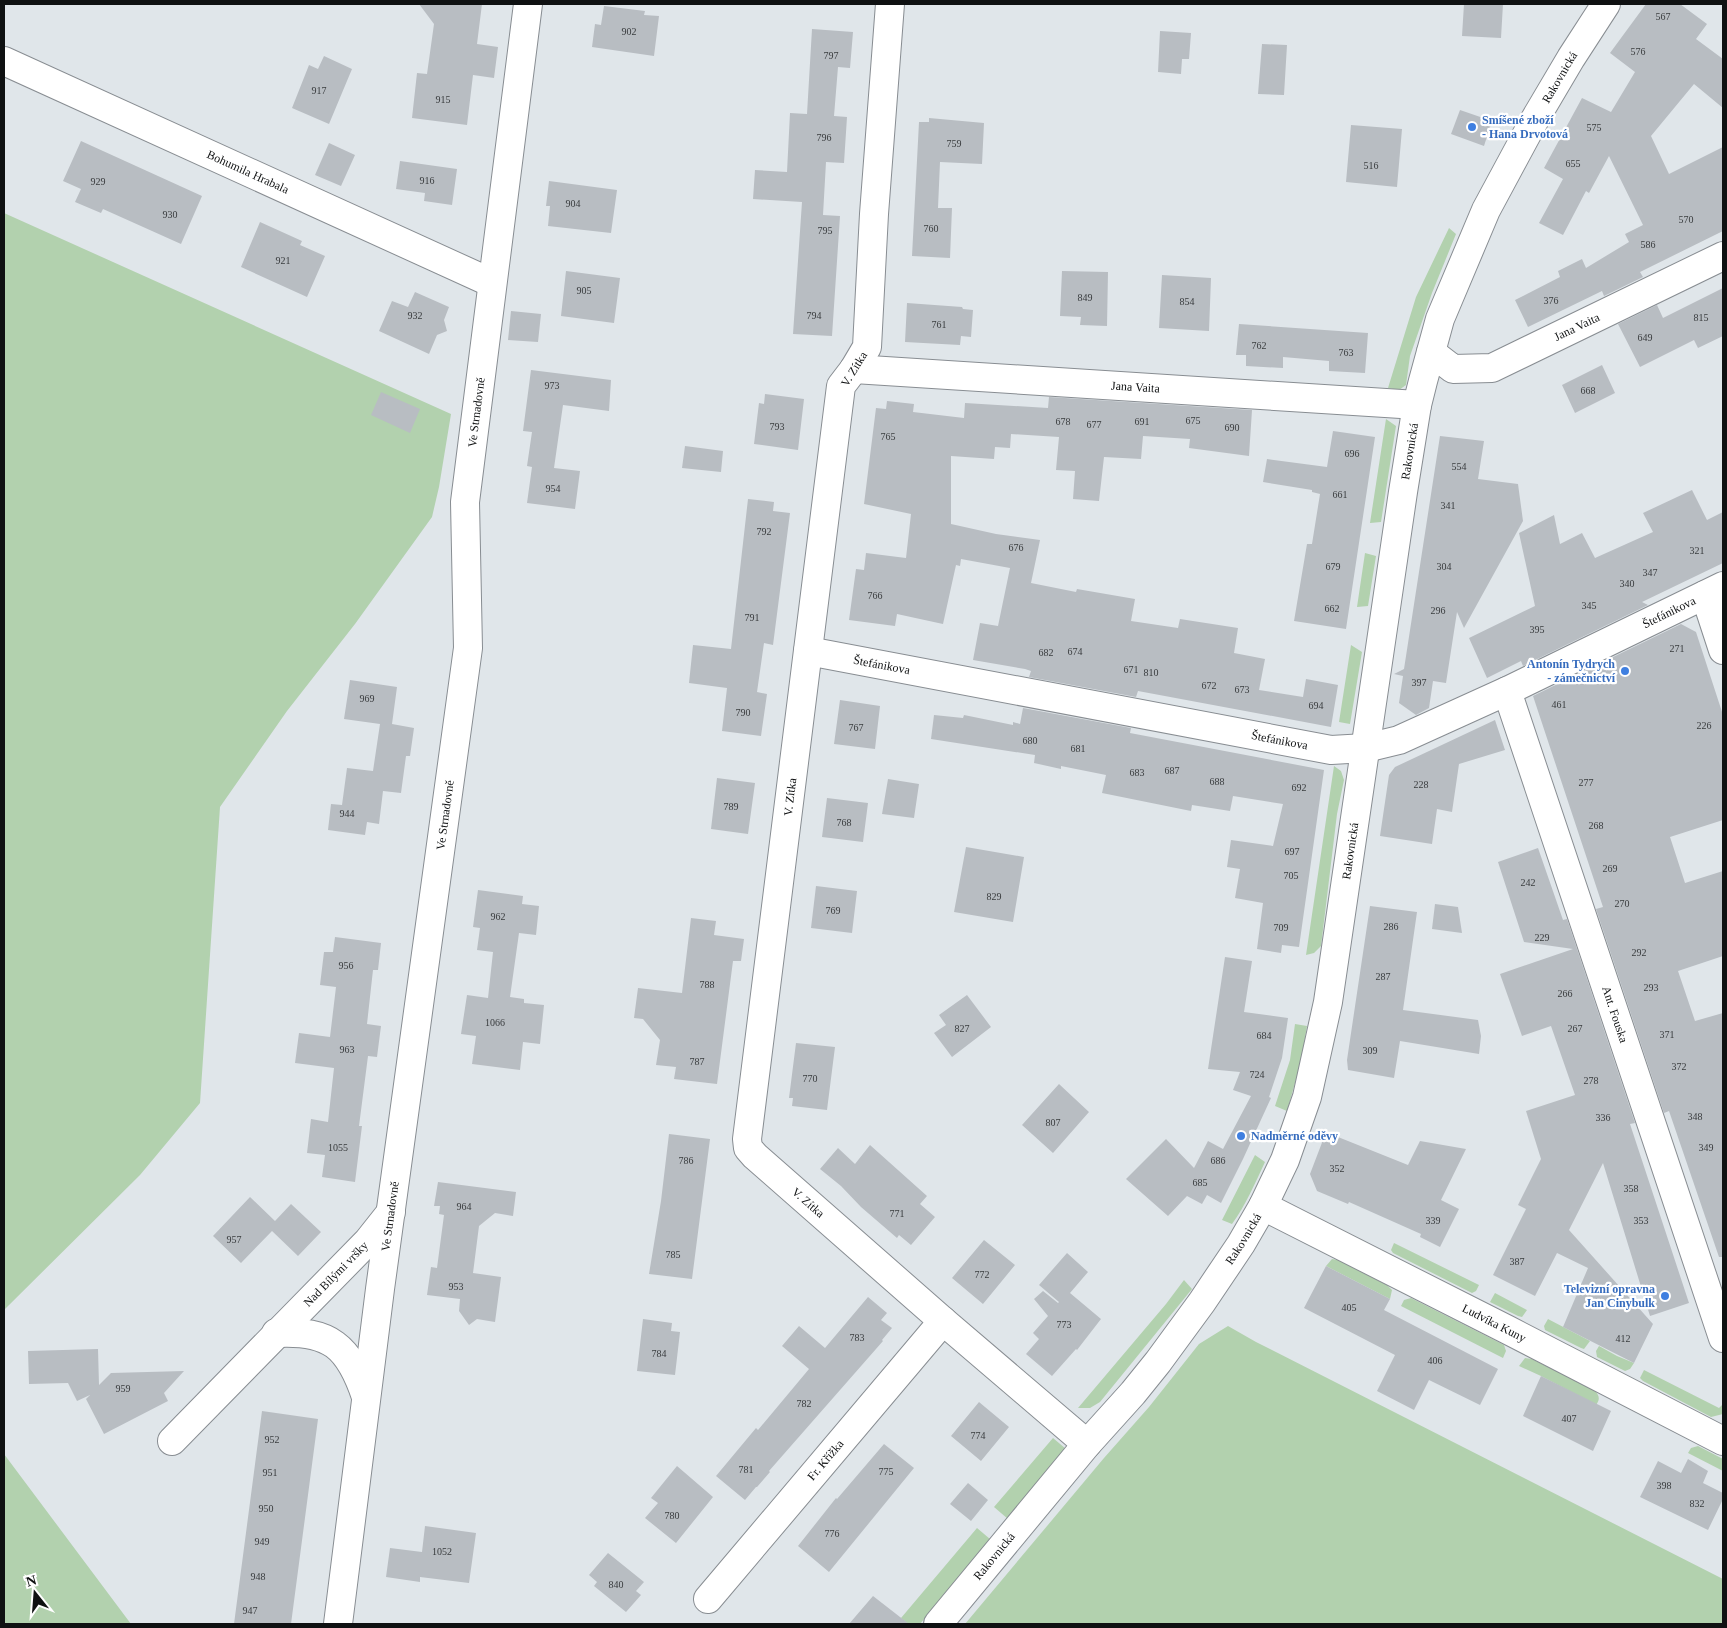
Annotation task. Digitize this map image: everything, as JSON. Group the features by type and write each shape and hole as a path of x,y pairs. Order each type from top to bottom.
{"street":[{"name":"Ve Strnadovně","path":"338,1624 366,1398 468,648 464,502 528,4"},
{"name":"V. Zítka","path":"890,4 875,204 867,347 841,386 747,1139 748,1148 943,1321 1087,1444"},
{"name":"Rakovnická","path":"938,1624 1087,1444 1133,1393 1181,1331 1241,1244 1263,1206 1293,1140 1307,1097 1332,978 1417,404 1440,319 1486,210 1535,119 1606,4"},
{"name":"Bohumila Hrabala","path":"4,61 492,283"},
{"name":"Jana Vaita","path":"1431,352 1454,369 1492,368 1723,256"},
{"name":"Jana Vaita","path":"854,369 1417,404"},
{"name":"Štefánikova","path":"808,651 1331,750 1366,748 1399,740 1507,691 1714,590"},
{"path":"1714,590 1723,650"},
{"name":"Ant. Fouska","path":"1507,691 1723,1338"},
{"name":"Ludvíka Kuny","path":"1263,1206 1723,1441"},
{"name":"Nad Bílými vršky","path":"172,1441 368,1241 391,1212"},
{"name":"Fr. Křížka","path":"708,1599 943,1321"},
{"path":"276,1333 297,1332 318,1335 334,1344 348,1357 355,1369 366,1398"}],"green space":[{"path":"4,213 451,414 432,517 355,624 287,711 220,807 200,1103 140,1175 4,1310"},
{"path":"1449,228 1456,234 1432,293 1410,356 1406,385 1399,390 1388,388 1416,297"},
{"path":"1386,419 1396,426 1381,522 1370,523"},
{"path":"1365,553 1376,556 1368,606 1357,607"},
{"path":"1351,645 1362,652 1350,724 1339,722"},
{"path":"1334,766 1341,771 1344,780 1337,814 1321,946 1314,953 1306,955"},
{"path":"1295,1024 1307,1026 1301,1062 1287,1111 1275,1106 1290,1060"},
{"path":"1255,1155 1265,1162 1250,1194 1232,1224 1222,1220"},
{"path":"1394,1243 1479,1285 1476,1291 1472,1293 1393,1253 1391,1250"},
{"path":"1332,1259 1338,1260 1387,1285 1392,1290 1390,1299 1326,1266"},
{"path":"1184,1280 1192,1289 1100,1402 1090,1408 1078,1408 1166,1304"},
{"path":"1495,1293 1527,1310 1522,1317 1490,1302"},
{"path":"1411,1298 1504,1345 1506,1351 1503,1358 1401,1306 1404,1300"},
{"path":"1548,1319 1590,1341 1584,1349 1545,1330 1544,1326"},
{"path":"1228,1326 1256,1342 1723,1579 1723,1624 965,1624 1149,1407 1199,1344"},
{"path":"1599,1346 1634,1363 1630,1369 1625,1371 1597,1357 1596,1351"},
{"path":"1525,1358 1532,1359 1594,1390 1599,1399 1596,1405 1519,1366"},
{"path":"1644,1370 1719,1408 1723,1404 1723,1414 1711,1417 1643,1381 1640,1378"},
{"path":"1053,1438 1066,1449 1008,1519 994,1507"},
{"path":"1698,1446 1723,1459 1723,1471 1688,1453 1691,1448"},
{"path":"4,1454 131,1624 4,1624"},
{"path":"977,1528 990,1539 920,1624 908,1624 901,1618"}],"building":[{"path":"419,4 482,4 477,44 498,47 494,78 473,75 467,125 412,118 417,73 427,74 434,24"},
{"path":"1464,4 1503,4 1501,38 1462,36"},
{"path":"1646,4 1680,4 1707,24 1696,39 1723,59 1723,108 1694,84 1651,136 1669,174 1723,147 1723,231 1640,272 1643,277 1604,296 1602,291 1528,327 1515,300 1560,277 1558,271 1582,259 1586,268 1629,242 1625,234 1643,225 1609,156 1589,193 1586,191 1563,235 1539,223 1563,179 1544,168 1582,98 1611,112 1635,72 1610,53"},
{"path":"604,6 645,11 644,15 659,16 654,56 592,47 595,24 601,25"},
{"path":"812,29 853,32 850,68 838,67 834,116 847,117 844,163 826,162 823,215 840,216 832,336 793,334 802,202 753,199 755,170 787,172 790,113 807,114"},
{"path":"1160,31 1191,33 1189,59 1182,59 1181,74 1158,72"},
{"path":"1262,44 1287,45 1284,95 1258,94"},
{"path":"324,56 352,69 329,124 292,108 309,65 318,69"},
{"name":"Smíšené zboží - Hana Drvotová","path":"1460,110 1492,121 1484,146 1451,134"},
{"path":"929,118 984,123 982,164 940,162 938,208 952,208 950,258 912,256 919,122 929,122"},
{"path":"1351,125 1402,129 1397,187 1346,182"},
{"path":"81,141 202,196 181,244 103,209 101,213 75,202 81,189 63,181"},
{"path":"329,143 355,155 341,186 315,175"},
{"path":"400,161 457,169 452,205 424,201 425,193 396,189"},
{"path":"549,181 617,190 611,233 548,226 550,206 546,206"},
{"path":"260,222 302,241 300,245 325,256 307,297 241,267"},
{"path":"566,271 620,278 614,323 561,316"},
{"path":"1062,271 1108,272 1107,326 1080,325 1081,317 1060,316"},
{"path":"1162,275 1211,278 1209,331 1159,328"},
{"path":"1723,288 1723,336 1698,348 1694,340 1640,367 1618,324 1657,305 1663,318"},
{"path":"415,292 449,307 444,320 447,331 437,335 429,354 379,331 392,301 408,307"},
{"path":"907,303 962,307 963,309 973,310 971,337 961,336 960,345 905,342"},
{"path":"511,311 541,314 538,342 508,340"},
{"path":"1239,324 1368,333 1365,373 1329,371 1329,361 1283,357 1283,368 1246,366 1246,355 1236,355"},
{"path":"1602,365 1615,393 1575,413 1562,385"},
{"path":"531,370 611,380 609,411 563,405 554,468 580,471 575,509 527,503 532,467 527,466 532,432 523,431"},
{"path":"381,392 420,409 410,433 371,415"},
{"path":"765,394 804,399 798,450 754,444 759,403 764,404"},
{"path":"1049,397 1252,410 1249,456 1189,448 1190,439 1143,436 1141,459 1104,457 1099,501 1073,499 1075,471 1056,470 1059,437 1011,434 1010,448 995,447 994,459 951,456 951,524 996,534 1040,540 1031,583 1076,592 1077,589 1135,599 1131,621 1178,628 1180,619 1238,628 1234,653 1265,659 1259,690 1303,697 1306,679 1338,685 1331,727 1138,691 1136,697 1029,677 1031,671 1025,669 973,660 980,623 998,626 1010,568 961,559 960,566 956,565 943,624 897,614 895,626 849,620 856,569 864,570 866,553 906,558 911,514 864,504 876,408 886,409 887,401 914,404 913,412 964,418 965,403 1048,408"},
{"path":"1333,431 1375,437 1346,629 1294,621 1307,544 1312,544 1320,494 1312,492 1312,490 1263,482 1267,459 1327,467"},
{"path":"1440,436 1484,441 1478,479 1518,484 1523,521 1464,628 1457,612 1446,683 1433,681 1429,708 1416,715 1399,703 1403,676 1394,674 1404,669"},
{"path":"685,446 723,451 721,472 682,468"},
{"path":"1692,490 1707,520 1723,512 1723,563 1642,602 1648,605 1523,666 1521,661 1487,678 1469,638 1535,606 1519,533 1554,515 1560,544 1582,533 1595,558 1653,532 1643,513"},
{"path":"748,499 774,502 773,511 790,513 773,645 764,643 757,692 767,694 761,736 722,731 727,688 689,683 693,645 731,649"},
{"path":"1681,624 1696,632 1723,715 1723,820 1670,837 1685,883 1723,871 1723,956 1678,971 1695,1021 1723,1013 1723,1257 1719,1257 1669,1111 1664,1113 1596,909 1603,907 1533,696"},
{"path":"350,680 397,687 392,724 414,728 410,756 406,756 401,793 383,791 379,824 367,822 365,835 328,830 331,804 342,805 347,768 373,771 380,724 344,719"},
{"path":"840,700 880,706 875,749 834,744"},
{"path":"1023,708 1131,728 1130,733 1324,770 1299,947 1282,945 1281,953 1257,949 1263,903 1235,898 1240,869 1227,867 1231,840 1273,846 1283,804 1233,796 1230,811 1192,805 1191,811 1102,793 1106,775 1034,763 1035,755 931,739 934,715 963,718 964,715 1013,725 1013,722 1020,724"},
{"path":"1495,720 1505,750 1459,764 1452,812 1437,809 1432,844 1380,836 1389,775 1395,767"},
{"path":"717,778 755,783 748,834 711,829"},
{"path":"888,779 919,784 914,818 882,814"},
{"path":"827,798 868,803 863,842 822,837"},
{"path":"966,847 1024,857 1013,922 954,912"},
{"path":"1538,848 1563,920 1567,919 1635,1123 1630,1124 1689,1303 1650,1316 1603,1163 1569,1230 1653,1324 1634,1363 1563,1327 1588,1268 1557,1253 1535,1296 1493,1275 1526,1209 1518,1205 1541,1159 1526,1111 1575,1095 1551,1026 1522,1036 1500,974 1573,949 1524,942 1498,862"},
{"path":"816,886 857,891 852,933 811,928"},
{"path":"478,890 523,896 522,904 539,906 536,935 519,933 510,997 524,999 524,1003 544,1005 540,1044 523,1042 520,1070 472,1064 476,1036 461,1034 467,995 488,998 493,952 477,950 480,928 473,927"},
{"path":"1435,904 1458,907 1462,933 1432,929"},
{"path":"1370,906 1417,912 1403,1010 1478,1020 1481,1036 1479,1054 1400,1041 1394,1078 1348,1070 1347,1060"},
{"path":"691,918 716,921 714,935 744,939 741,961 733,961 717,1084 674,1079 676,1067 656,1065 660,1040 643,1019 634,1018 638,988 682,993"},
{"path":"335,937 381,943 378,970 373,970 367,1024 381,1026 377,1057 368,1056 359,1126 362,1126 355,1182 322,1177 325,1155 307,1153 311,1119 328,1122 334,1068 295,1063 299,1033 330,1037 336,987 320,985 324,952 333,952"},
{"path":"1225,957 1252,961 1244,1012 1288,1018 1282,1058 1269,1097 1271,1098 1221,1203 1207,1195 1202,1204 1187,1196 1168,1216 1126,1179 1166,1139 1194,1168 1208,1141 1223,1149 1251,1096 1233,1090 1240,1072 1208,1069"},
{"path":"967,995 991,1027 952,1057 934,1033 946,1025 939,1015"},
{"path":"796,1043 835,1047 827,1110 792,1106 793,1098 789,1098"},
{"path":"1059,1084 1089,1112 1053,1153 1022,1125"},
{"path":"669,1134 710,1139 692,1279 649,1274 661,1201"},
{"path":"1338,1137 1408,1165 1420,1141 1466,1149 1441,1200 1459,1209 1440,1247 1420,1237 1421,1234 1349,1202 1348,1204 1317,1191 1310,1174 1323,1140 1334,1144"},
{"path":"870,1145 927,1196 920,1204 935,1217 911,1245 899,1235 897,1238 820,1169 838,1148 855,1164"},
{"path":"438,1182 516,1192 513,1216 495,1213 479,1226 473,1273 501,1277 495,1322 477,1319 469,1325 459,1311 460,1299 427,1295 431,1267 437,1268 444,1215 439,1214 440,1206 434,1206"},
{"path":"250,1197 275,1221 291,1204 321,1232 298,1256 272,1231 241,1263 213,1236"},
{"path":"984,1240 1015,1265 983,1304 952,1278"},
{"path":"1067,1253 1088,1272 1070,1293 1101,1319 1077,1350 1052,1376 1026,1354 1039,1339 1033,1333 1048,1316 1034,1299 1043,1291 1059,1302 1039,1285"},
{"path":"1326,1266 1390,1299 1384,1310 1498,1369 1480,1405 1429,1380 1414,1410 1377,1391 1395,1355 1304,1308"},
{"path":"868,1297 887,1313 881,1320 892,1328 883,1341 745,1500 716,1476 756,1428 758,1430 809,1369 782,1346 799,1326 825,1348"},
{"path":"643,1319 672,1323 671,1331 680,1332 675,1375 637,1371"},
{"path":"98,1349 99,1385 111,1373 184,1371 164,1393 168,1401 104,1434 86,1399 90,1395 77,1401 68,1383 29,1384 28,1351"},
{"path":"1541,1376 1611,1411 1593,1451 1523,1416"},
{"path":"979,1402 1009,1427 981,1461 951,1436"},
{"path":"262,1411 318,1419 291,1624 234,1624"},
{"path":"884,1444 914,1468 829,1572 798,1546 836,1498"},
{"path":"1688,1459 1708,1471 1703,1483 1723,1493 1723,1499 1708,1530 1640,1497 1658,1461 1681,1473"},
{"path":"677,1466 713,1497 676,1543 645,1518 658,1503 651,1498"},
{"path":"968,1483 988,1500 971,1521 950,1504"},
{"path":"425,1526 476,1533 469,1583 420,1577 420,1582 386,1577 390,1548 422,1552"},
{"path":"608,1553 644,1582 636,1591 641,1595 626,1612 594,1586 597,1582 589,1575"},
{"path":"873,1596 909,1624 849,1624"}],"place":[{"name":"Smíšené zboží - Hana Drvotová","path":"1472,127"},
{"name":"Antonín Tydrych - zámečnictví","path":"1625,671"},
{"name":"Nadměrné oděvy","path":"1241,1136"},
{"name":"Televizní opravna Jan Cinybulk","path":"1665,1296"}]}
